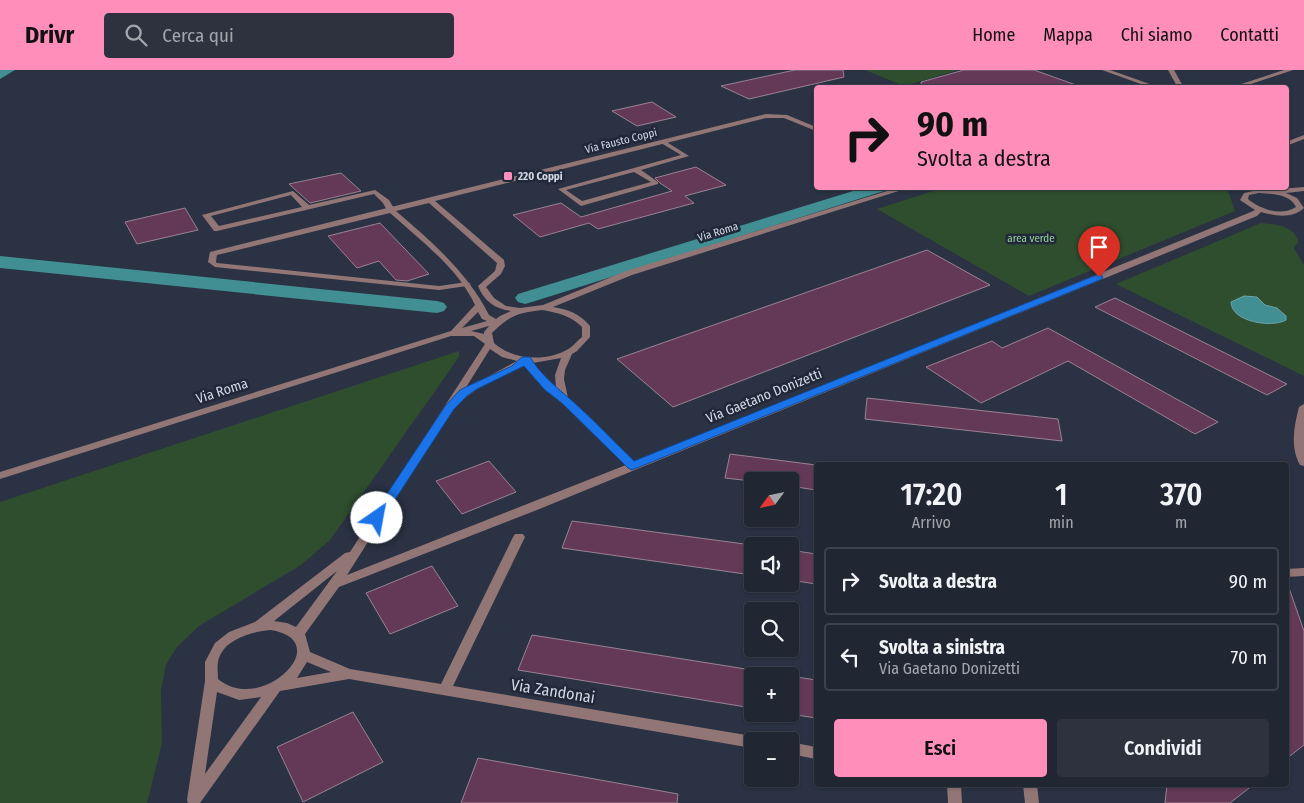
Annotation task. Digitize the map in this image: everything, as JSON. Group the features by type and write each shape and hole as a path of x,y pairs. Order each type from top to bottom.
{"street":[{"path":"1105,70 1150,85"},
{"path":"1171,70 1179,85"},
{"path":"1241,85 1290,70"},
{"name":"Via Fausto Coppi","path":"391,210 776,115 794,119 814,129"},
{"path":"1289,143 1304,137"},
{"path":"635,169 656,183 581,204 561,189 635,169 686,156 664,142"},
{"path":"1289,189 1304,189"},
{"name":"Via Roma","path":"544,307 629,273 897,190"},
{"path":"1254,190 1246,194 1244,200 1260,209 1276,213 1292,213 1301,217"},
{"path":"1261,190 1283,195 1297,202 1300,208 1292,213"},
{"path":"1271,192 1282,190"},
{"path":"298,634 334,584 450,407 490,343 488,332 495,322 485,317 467,284 375,192 307,208 217,229 206,215 293,193 307,208"},
{"path":"430,200 500,262 502,266 500,270 482,286 484,293 500,307 508,310 544,307 572,313 582,319 587,328 587,336 581,345 568,353 545,359 526,359 515,368 464,393 450,407"},
{"name":"Via Gaetano Donizetti","path":"334,584 533,507 1254,214 1260,209"},
{"path":"391,210 213,254 212,262 215,265 439,288 467,284"},
{"path":"453,333 480,305"},
{"name":"Via Roma","path":"0,476 453,333 495,322 509,313 524,309"},
{"name":"Via Roma","path":"453,333 473,333 481,336 498,351 513,357 526,359"},
{"path":"566,401 558,386 559,371 568,353"},
{"path":"526,359 531,369 549,388 566,401 632,466"},
{"path":"1304,407 1297,431 1304,463"},
{"path":"444,691 519,537"},
{"path":"260,625 355,551"},
{"path":"1289,573 1304,572"},
{"path":"260,625 275,625 288,628 298,634 304,644 304,655 299,666 289,677 276,686 193,801 212,681 209,670 215,651 230,637 244,629 260,625"},
{"path":"304,655 348,674"},
{"path":"212,681 219,689 231,694 246,695 276,686 348,674"},
{"name":"Via Zandonai","path":"348,674 744,741"},
{"path":"799,750 814,753"},
{"path":"954,787 955,803"},
{"path":"1030,787 1032,803"}],"green space":[{"path":"865,70 958,70 907,85 902,85"},
{"name":"area verde","path":"936,190 1228,190 1235,211 1029,296 877,209"},
{"path":"1261,223 1278,225 1289,229 1293,232 1298,242 1294,248 1304,265 1304,376 1116,284"},
{"path":"459,351 459,357 330,540 301,565 199,626 177,647 166,665 161,690 162,743 147,803 0,803 0,502"}],"shaded area":[{"path":"1244,296 1257,297 1265,305 1277,308 1286,316 1286,320 1262,323 1245,319 1233,309 1231,302"}],"building":[{"path":"795,70 843,70 844,77 749,99 721,86"},
{"path":"964,70 1034,70 1076,85 922,85 921,82"},
{"path":"652,102 676,117 637,126 612,111"},
{"path":"696,167 726,185 685,196 694,203 598,229 589,223 540,237 513,215 561,203 581,217 672,191 655,178"},
{"path":"341,173 361,191 310,203 289,184"},
{"path":"185,208 198,230 137,244 125,222"},
{"path":"380,223 429,274 407,281 396,280 379,261 357,268 328,236"},
{"path":"927,250 990,285 673,407 617,359"},
{"path":"1115,298 1287,384 1267,395 1095,307"},
{"path":"1048,328 1218,422 1195,434 1068,361 981,403 926,367 992,341 1002,348"},
{"path":"867,398 1058,419 1062,441 865,419"},
{"path":"730,454 814,465 814,490 799,487 799,472 744,472 744,480 725,478"},
{"path":"489,461 516,492 462,514 436,481"},
{"path":"572,521 744,544 744,574 562,548"},
{"path":"799,551 814,554 814,584 799,581"},
{"path":"432,566 458,606 390,634 366,593"},
{"path":"1289,588 1304,631 1304,745 1289,757"},
{"path":"532,635 744,669 744,707 518,670"},
{"path":"799,677 814,680 814,718 799,715"},
{"path":"353,712 383,762 303,802 277,747"},
{"path":"478,758 678,794 677,803 461,803"},
{"path":"1167,787 1250,787 1230,803 1165,803"}],"waterway":[{"path":"0,75 9,70"},
{"path":"525,298 872,190"},
{"path":"0,262 437,307"}],"place":[{"name":"220 Coppi","path":"508,176"}],"route":[{"path":"377,518 450,407 464,393 483,381 515,368 526,359 531,369 549,388 566,401 632,466 1099,277"}]}
